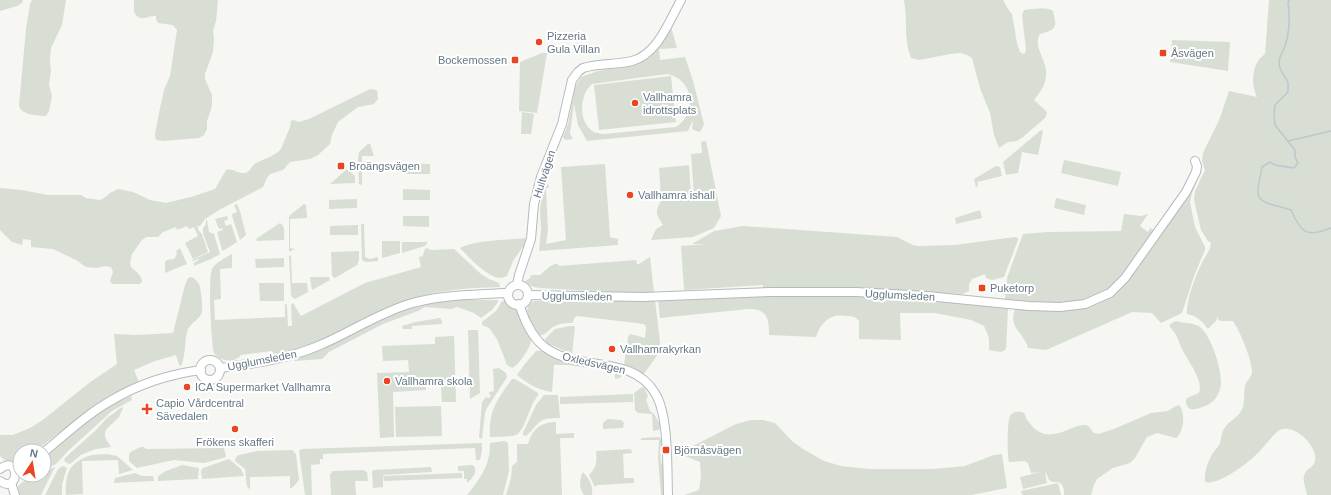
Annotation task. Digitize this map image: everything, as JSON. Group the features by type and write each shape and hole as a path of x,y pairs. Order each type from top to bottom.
{"street":[{"name":"Hultvägen","path":"517,285 531,239 535,200 541,177 562,124 572,80 583,68 632,60 647,53 658,42 681,0"},
{"name":"Ugglumsleden","path":"528,295 643,297 771,292 856,292 927,296 1029,306 1060,307 1085,304 1110,293 1125,278 1186,192 1196,172 1197,166 1195,162"},
{"path":"517,285 524,288 528,295 525,301 519,304 511,301 508,294 511,288 517,285"},
{"name":"Ugglumsleden","path":"220,368 296,355 336,338 394,309 421,301 462,295 508,294"},
{"name":"Oxledsvägen","path":"519,304 526,323 532,333 539,342 553,352 571,360 616,366 643,379 652,388 656,394 664,418 668,495"},
{"name":"Ugglumsleden","path":"209,360 216,362 220,368 218,376 210,379 204,376 201,370 203,364 209,360"},
{"name":"Ugglumsleden","path":"52,445 88,416 118,396 151,382 201,370"},
{"path":"0,469 8,466 12,467"},
{"path":"4,483 15,495"}],"shaded area":[{"path":"0,0 23,0 22,3 17,6 0,11"},
{"path":"32,0 66,0 62,25 51,48 49,85 52,96 49,111 46,116 26,113 19,106 26,29"},
{"path":"134,0 218,0 216,21 213,31 213,52 205,74 205,79 212,95 212,106 207,121 207,129 204,135 199,138 163,141 156,140 155,135 159,113 164,90 170,76 177,30 173,25 158,23 156,16 139,18 134,12"},
{"path":"904,0 1003,0 1012,14 1017,43 1020,52 1023,54 1025,53 1026,49 1022,15 1024,10 1043,9 1053,11 1055,24 1053,29 1040,34 1038,39 1039,49 1045,64 1046,79 1044,85 1034,100 1046,111 1047,113 1045,118 1017,141 1008,142 999,148 994,135 990,113 980,88 972,58 960,53 919,60 911,58 906,36"},
{"path":"1269,0 1331,0 1331,495 1307,495 1304,476 1307,470 1313,465 1315,458 1313,450 1309,442 1302,436 1295,431 1287,429 1278,431 1259,452 1234,472 1218,480 1205,482 1205,474 1208,463 1219,444 1223,430 1242,410 1244,404 1245,386 1251,376 1252,368 1239,331 1233,321 1221,321 1218,319 1218,316 1216,321 1208,329 1199,319 1187,314 1188,302 1192,288 1211,243 1201,230 1194,200 1195,191 1205,170 1202,161 1203,153 1220,118 1229,91 1257,97 1253,86 1253,80 1257,62 1265,54"},
{"path":"671,27 677,48 659,49 660,60 685,57 704,124 702,129 699,132 692,129 693,120 688,131 587,141 578,125 574,104 570,134 573,139 565,140 563,137 568,124 575,87 581,77 598,71 636,64 642,61 652,53","holes":["667,74 676,77 683,82 688,89 690,97 688,114 676,127 603,134 593,132 584,120 582,113 583,100 588,88 592,84"]},
{"path":"1172,40 1230,42 1228,71 1170,62"},
{"path":"542,53 547,53 537,113 519,111 520,62"},
{"name":"Vallhamra idrottsplats","path":"671,76 676,122 599,130 594,85"},
{"path":"370,89 377,90 378,99 374,104 358,107 338,122 330,144 318,155 310,159 290,162 283,170 270,174 263,187 219,210 205,219 200,226 197,226 202,234 208,252 193,259 185,243 198,236 194,227 189,229 187,226 177,230 176,227 163,232 158,237 146,237 142,240 132,254 130,263 131,267 141,277 142,282 140,284 112,284 110,281 113,272 111,267 86,267 76,260 53,249 31,247 31,240 23,239 22,245 12,242 0,230 0,188 48,195 81,195 86,198 100,200 118,189 133,192 150,200 166,203 191,197 215,189 226,170 242,173 246,172 256,163 279,151 290,127 291,121 293,120 299,122 309,119"},
{"path":"522,112 534,114 531,134 521,134"},
{"path":"1041,130 1043,131 1038,155 1022,152 1018,173 1006,175 1003,162"},
{"path":"706,141 721,216 714,228 693,237 651,240 656,229 663,225 657,213 661,201 694,196 691,154 702,153 701,142"},
{"path":"370,144 374,156 362,156 362,185 359,184 358,158 359,152"},
{"path":"1064,160 1121,172 1118,186 1061,173"},
{"path":"403,163 430,164 430,174 403,174"},
{"path":"605,164 610,237 618,239 618,245 539,251 541,230 540,208 545,184 548,184 549,188 546,188 548,230 546,244 566,240 561,167"},
{"path":"689,165 691,195 661,198 659,168"},
{"path":"996,166 1000,167 1002,176 977,182 978,185 976,188 974,179"},
{"path":"347,169 355,176 355,183 330,184"},
{"path":"1200,169 1201,171 1190,202 1195,227 1205,250 1194,276 1182,313 1161,323 1152,313 1132,312 1046,350 1028,348 1013,320 1016,308 1051,309 1113,294"},
{"path":"403,189 430,190 430,200 403,200"},
{"path":"1056,198 1086,205 1084,215 1054,208"},
{"path":"357,199 357,208 329,209 329,200"},
{"path":"237,204 246,235 240,240 232,216 232,214 237,212 234,205"},
{"path":"304,204 306,205 307,218 290,219 290,248 295,249 289,252 289,216"},
{"path":"980,210 982,218 956,224 955,218"},
{"path":"1124,214 1141,216 1148,214 1140,226 1148,232 1150,228 1154,230 1164,216 1166,217 1131,266 1111,289 1088,299 1076,302 1029,302 1006,300 1007,278 1023,234 1048,232 1121,231"},
{"path":"227,216 228,220 224,221 226,226 231,224 237,242 223,251 217,232 223,230 222,228 220,229 218,227 215,219"},
{"path":"403,216 429,216 429,227 403,226"},
{"path":"206,220 209,232 214,234 220,254 194,266 194,263 199,260 192,260 210,252 203,233"},
{"path":"280,223 284,229 284,240 257,241 256,239"},
{"path":"361,224 364,224 365,257 370,259 378,257 378,261 366,262 362,260"},
{"path":"358,225 358,235 330,235 330,226"},
{"path":"743,226 897,237 918,246 955,245 1015,237 1018,238 1018,240 1004,277 992,280 986,278 985,274 972,279 969,284 969,291 963,294 862,288 763,288 763,285 684,290 681,246 707,244 692,244 714,231"},
{"path":"526,238 524,245 513,261 507,276 501,278 495,277 482,269 460,248 474,243"},
{"path":"382,241 400,241 400,253 382,258"},
{"path":"402,242 428,242 425,246 402,253"},
{"path":"180,248 187,264 165,273 165,262 167,260 174,259 177,254 176,251"},
{"path":"426,248 432,250 454,249 481,274 499,283 500,287 448,291 410,299 386,309 328,338 293,351 274,354 272,351 241,355 235,360 223,360 214,353 210,310 210,284 212,269 221,260 232,254 232,268 220,269 221,299 214,300 215,320 285,317 285,304 287,305 288,326 292,326 291,305 293,303 301,316 365,283 421,267 419,257 423,256"},
{"path":"359,251 359,260 357,265 335,278 332,276 331,252"},
{"path":"291,255 292,283 307,283 308,292 295,299 291,295 289,256"},
{"path":"650,257 654,293 540,288 531,286 525,281 530,278 531,275 540,275 555,264 558,264 559,266 636,260 637,264 639,264"},
{"path":"284,258 284,267 256,268 255,259"},
{"path":"192,277 200,286 202,312 188,329 184,358 181,366 179,365 176,355 155,361 134,370 139,382 113,394 46,443 12,443 12,462 5,460 0,456 0,435 13,435 32,427 89,383 117,364 114,334 135,335 173,333 188,278"},
{"path":"310,277 329,277 330,280 312,290"},
{"path":"259,283 284,283 284,301 260,301"},
{"path":"872,294 1007,307 1006,349 1000,352 989,350 989,338 984,326 971,320 935,313 900,313 901,340 859,339 859,321 851,316 841,315 827,319 818,331 816,337 769,335 769,324 766,316 755,309 660,318 658,300 729,295"},
{"path":"448,300 498,300 498,302 492,310 481,318 474,313 457,307 451,309 425,307 383,324 329,352 322,359 293,360 334,343 393,314 428,303"},
{"path":"655,300 660,342 659,353 643,375 624,365 628,337 630,334 645,338 646,327 644,324 577,316 574,318 573,323 557,325 545,334 537,336 527,314 528,305 534,301"},
{"path":"502,301 511,304 531,339 524,356 512,368 506,364 497,339 489,328 482,325 482,322 496,311"},
{"path":"440,318 442,324 412,326 412,329 403,329 402,326 416,322"},
{"path":"1176,321 1200,327 1212,346 1220,371 1221,385 1216,398 1208,405 1198,409 1190,409 1186,404 1187,398 1199,393 1200,388 1195,371 1169,326"},
{"path":"575,326 572,354 551,345 550,347 546,343 545,339 555,329"},
{"path":"468,330 478,330 480,393 470,399"},
{"path":"454,336 456,402 442,402 441,384 426,385 426,390 393,392 394,437 380,438 377,373 409,372 408,360 383,361 382,346 435,344 435,337"},
{"path":"536,351 545,352 575,365 608,368 619,372 622,375 620,378 615,379 615,372 569,365 554,365 552,392 542,390 529,384 517,375"},
{"path":"499,368 506,373 507,377 487,408 482,439 479,438 482,402 486,397 489,398 491,395 488,393 494,391 493,369"},
{"path":"512,379 515,379 538,393 538,395 523,427 518,434 513,436 490,437 490,420 492,413 502,393"},
{"path":"644,387 648,396 646,400 650,411 654,414 661,426 659,430 653,431 652,414 638,413 635,410 634,393"},
{"path":"633,394 633,402 560,404 560,397"},
{"path":"544,395 558,395 560,418 543,420 526,436 523,435 536,405"},
{"path":"131,396 132,400 112,411 69,450 56,464 52,466 52,450 73,430 110,405"},
{"path":"1179,405 1183,413 1183,422 1179,435 1176,438 1157,433 1147,437 1135,458 1130,463 1113,468 1097,479 1091,495 1064,495 1062,485 1059,482 1049,480 1045,472 1047,483 1023,489 1020,477 1040,472 1031,473 1028,463 1025,461 1009,462 1008,425 1010,416 1014,412 1024,413 1032,426 1040,432 1055,434 1083,425 1090,427 1094,433 1098,434 1114,429 1151,413 1168,411"},
{"path":"441,406 442,436 396,437 395,407"},
{"path":"122,407 123,408 118,417 105,433 106,439 111,447 96,449 88,452 81,455 70,464 65,462 64,459 66,457 107,418"},
{"path":"608,419 621,420 624,423 623,428 603,429 603,423"},
{"path":"751,420 763,420 775,423 792,441 803,449 824,461 841,466 869,469 933,469 965,466 994,455 1002,454 1007,488 971,495 684,495 699,490 701,477 700,462 685,456 683,451 736,424"},
{"path":"556,422 556,434 574,433 574,438 560,438 562,495 506,495 511,478 512,466 517,462 517,444 528,444 532,434 541,425"},
{"path":"659,437 662,440 660,450 661,463 663,464 665,495 661,495 658,458 659,440 640,440 642,438"},
{"path":"504,441 508,444 509,471 503,495 467,495 486,467 490,443"},
{"path":"482,443 480,460 476,460 475,448 323,454 323,459 320,459 320,464 311,465 312,495 305,495 299,451 301,449"},
{"path":"141,447 146,449 224,448 226,457 204,463 174,460 137,468 129,461 129,454"},
{"path":"631,449 632,453 623,454 624,478 634,478 634,483 597,485 595,487 589,475 596,464 596,451"},
{"path":"292,450 296,454 299,480 290,489 290,476 250,477 250,490 247,486 245,469 235,461 236,457 239,455 257,451"},
{"path":"107,454 117,456 133,470 119,474 118,460 82,461 83,494 66,495 66,480 70,469 78,461 92,455"},
{"path":"229,459 241,469 244,476 202,479 201,471 203,468"},
{"path":"182,465 199,468 198,479 158,481 158,476 166,471"},
{"path":"472,465 475,468 475,473 467,483 467,479 464,479 464,471 458,471 458,466"},
{"path":"63,466 67,468 62,484 62,495 45,495 52,483 58,469"},
{"path":"431,467 432,472 383,475 383,487 373,488 372,471 374,470"},
{"path":"363,470 367,472 368,481 355,481 356,495 331,495 330,474 333,471"},
{"path":"583,472 588,478 592,488 592,495 584,495 581,490 580,481"},
{"path":"135,473 142,476 153,476 154,481 114,483 115,478"},
{"path":"462,473 462,478 384,481 383,476"},
{"path":"47,483 41,495 19,495 18,486 21,484"},
{"path":"1058,483 1061,495 1022,495 1021,491"}],"waterway":[{"path":"1290,0 1288,2 1288,35 1279,63 1280,69 1288,83 1288,92 1275,105 1274,114 1275,125 1295,150 1295,157 1298,163 1294,168 1275,165 1270,162 1262,167 1258,193 1259,197 1266,203 1291,210 1298,224 1305,231 1316,233 1331,228"},
{"path":"1288,141 1331,131"}],"place":[{"name":"Pizzeria Gula Villan","path":"539,42"},
{"name":"Åsvägen","path":"1163,53"},
{"name":"Bockemossen","path":"515,60"},
{"name":"Vallhamra idrottsplats","path":"635,103"},
{"name":"Broängsvägen","path":"341,166"},
{"name":"Vallhamra ishall","path":"630,195"},
{"name":"Puketorp","path":"982,288"},
{"name":"Vallhamrakyrkan","path":"612,349"},
{"name":"Vallhamra skola","path":"387,381"},
{"name":"ICA Supermarket Vallhamra","path":"187,387"},
{"name":"Capio Vårdcentral Sävedalen","path":"147,409"},
{"name":"Frökens skafferi","path":"235,429"},
{"name":"Björnåsvägen","path":"666,450"}]}
